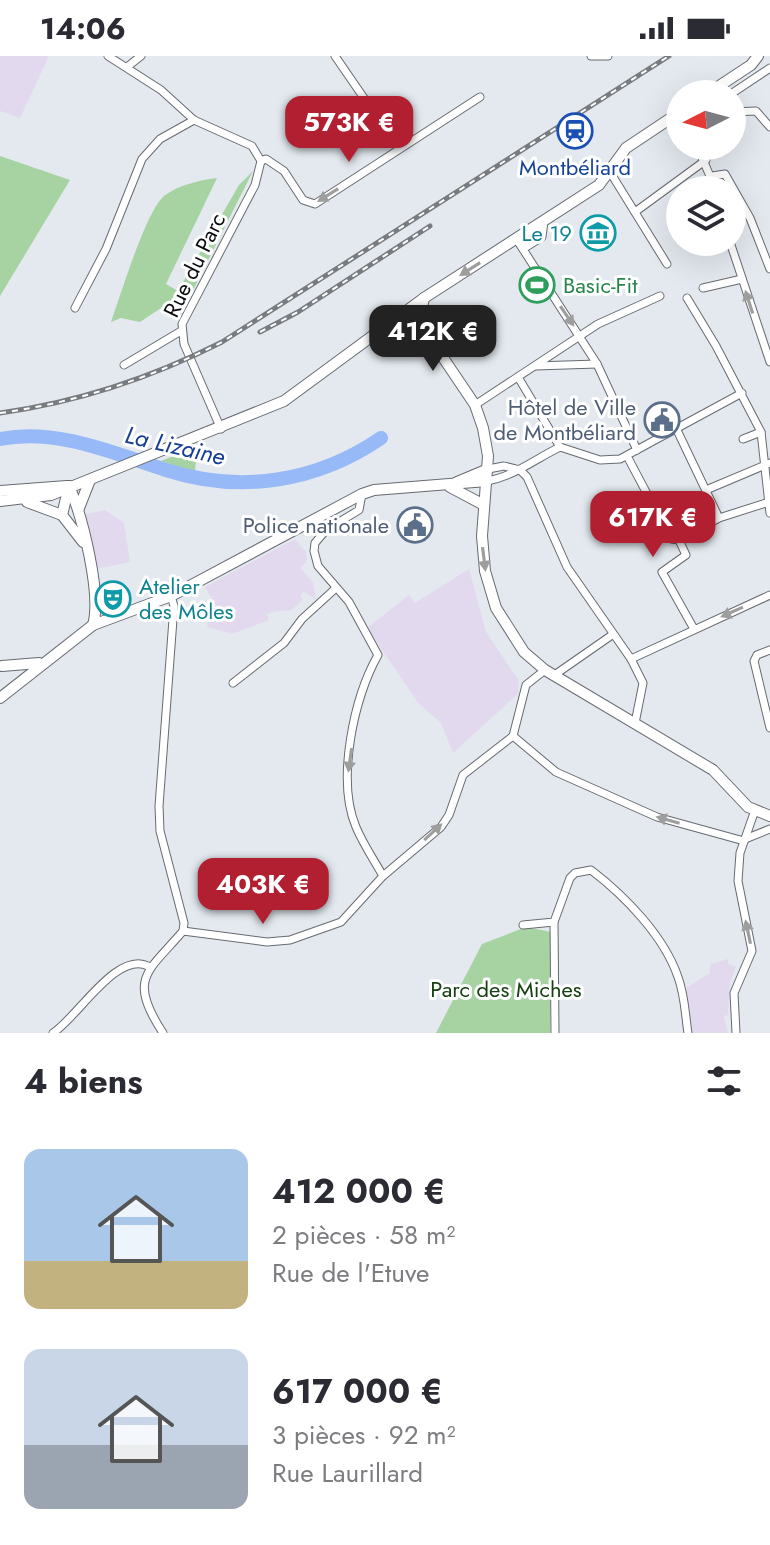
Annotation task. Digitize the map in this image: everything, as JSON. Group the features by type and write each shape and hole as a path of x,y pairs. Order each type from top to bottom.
{"main road":[{"path":"728,80 751,65 758,56"},
{"path":"0,501 22,501 51,495 221,429 304,389 424,298 520,244 544,221 599,185 626,148 666,123"},
{"path":"424,298 419,322 475,405 487,445 482,552 490,591 508,630 524,652 549,673 713,770 754,813 770,816"},
{"path":"394,319 419,322"},
{"path":"448,486 488,469"},
{"path":"79,508 90,480"},
{"path":"0,698 6,686 93,625 171,596 362,494 487,481"},
{"path":"0,491 69,486"},
{"path":"69,486 79,508 96,605 93,625"},
{"path":"62,515 69,486"},
{"path":"448,486 484,505"},
{"path":"22,501 62,515 84,543"},
{"path":"6,686 1,666 41,663"}],"street":[{"path":"108,56 161,90 194,120 252,146 261,161 266,159 284,171 303,200 315,204 480,97"},
{"path":"127,67 141,56"},
{"path":"335,56 399,149"},
{"path":"591,56 608,56"},
{"path":"746,84 770,68"},
{"path":"746,110 760,116 770,127"},
{"path":"75,308 106,249 142,159 160,139 194,120"},
{"path":"638,210 706,160 712,176 726,176"},
{"name":"Rue du Parc","path":"221,429 181,331 196,295 255,185 261,161"},
{"path":"610,172 638,210 667,264"},
{"path":"746,211 770,269"},
{"path":"520,244 597,364 637,450"},
{"path":"734,256 770,362"},
{"path":"703,288 742,279"},
{"path":"475,405 579,336 660,296"},
{"path":"687,298 761,432 768,463 770,513"},
{"path":"124,365 181,331"},
{"path":"534,366 597,364"},
{"path":"518,377 560,447 600,460 627,456 742,393"},
{"path":"676,428 719,518"},
{"path":"743,439 761,432"},
{"path":"487,481 509,477 560,447"},
{"path":"627,456 671,539 679,540 719,518 769,502"},
{"path":"706,490 768,463"},
{"path":"488,469 504,466 520,470 527,477 567,567 631,659 643,689 635,723"},
{"path":"362,494 359,510 326,530 315,543 318,566 349,602 378,655 362,683 347,787 356,827 383,876"},
{"path":"679,540 686,555 662,572 694,629"},
{"path":"233,683 284,643 302,619 336,588"},
{"path":"631,659 770,595"},
{"path":"163,1033 144,990 148,966 183,931 184,915 160,831 174,606 171,596"},
{"path":"183,931 267,942 290,940 341,922 383,876 441,827 449,815 463,775 513,736 522,696 529,681 549,673 612,635"},
{"path":"770,650 757,655 754,661 770,728"},
{"path":"513,736 556,772 657,817 744,841 770,829"},
{"path":"736,1033 734,993 752,959 738,881 744,841 754,813"},
{"path":"555,1033 554,922 559,904 575,873 591,870 624,897 668,955 685,1001 688,1033"},
{"path":"523,925 554,922"},
{"path":"53,1033 110,976 129,964 148,966"}],"shaded area":[{"path":"0,56 49,56 20,118 0,111"},
{"path":"105,510 124,523 130,562 96,569 86,514"},
{"path":"295,539 306,552 307,561 300,568 313,582 316,600 304,591 300,596 303,599 292,610 272,612 267,615 269,620 232,634 207,627 210,609 218,610 205,587"},
{"path":"469,569 486,632 519,681 518,694 453,753 441,723 419,704 367,628 409,595 415,603"},
{"path":"728,959 728,964 736,967 730,982 728,1015 724,1016 728,1033 691,1033 686,988 710,973 710,964"}],"green space":[{"path":"0,156 70,180 0,296"},
{"path":"253,171 179,318 161,308 140,322 121,318 111,322 149,218 164,196 189,184 217,178 166,284 178,291 239,185"},
{"path":"197,447 195,472 161,461"},
{"name":"Parc des Miches","path":"526,927 551,932 550,1033 436,1033 482,944"}],"waterway":[{"name":"La Lizaine","path":"0,439 21,436 64,439 194,477 250,482 277,480 331,465 381,438"}],"railway":[{"path":"0,413 114,387 222,342 669,56"},
{"path":"260,332 298,312 430,226"}],"place":[{"name":"Montbéliard","path":"575,131"},
{"name":"Le 19","path":"598,233"},
{"name":"Basic-Fit","path":"537,285"},
{"name":"Hôtel de Ville de Montbéliard","path":"662,420"},
{"name":"Police nationale","path":"415,525"},
{"name":"Atelier des Môles","path":"113,599"}]}
